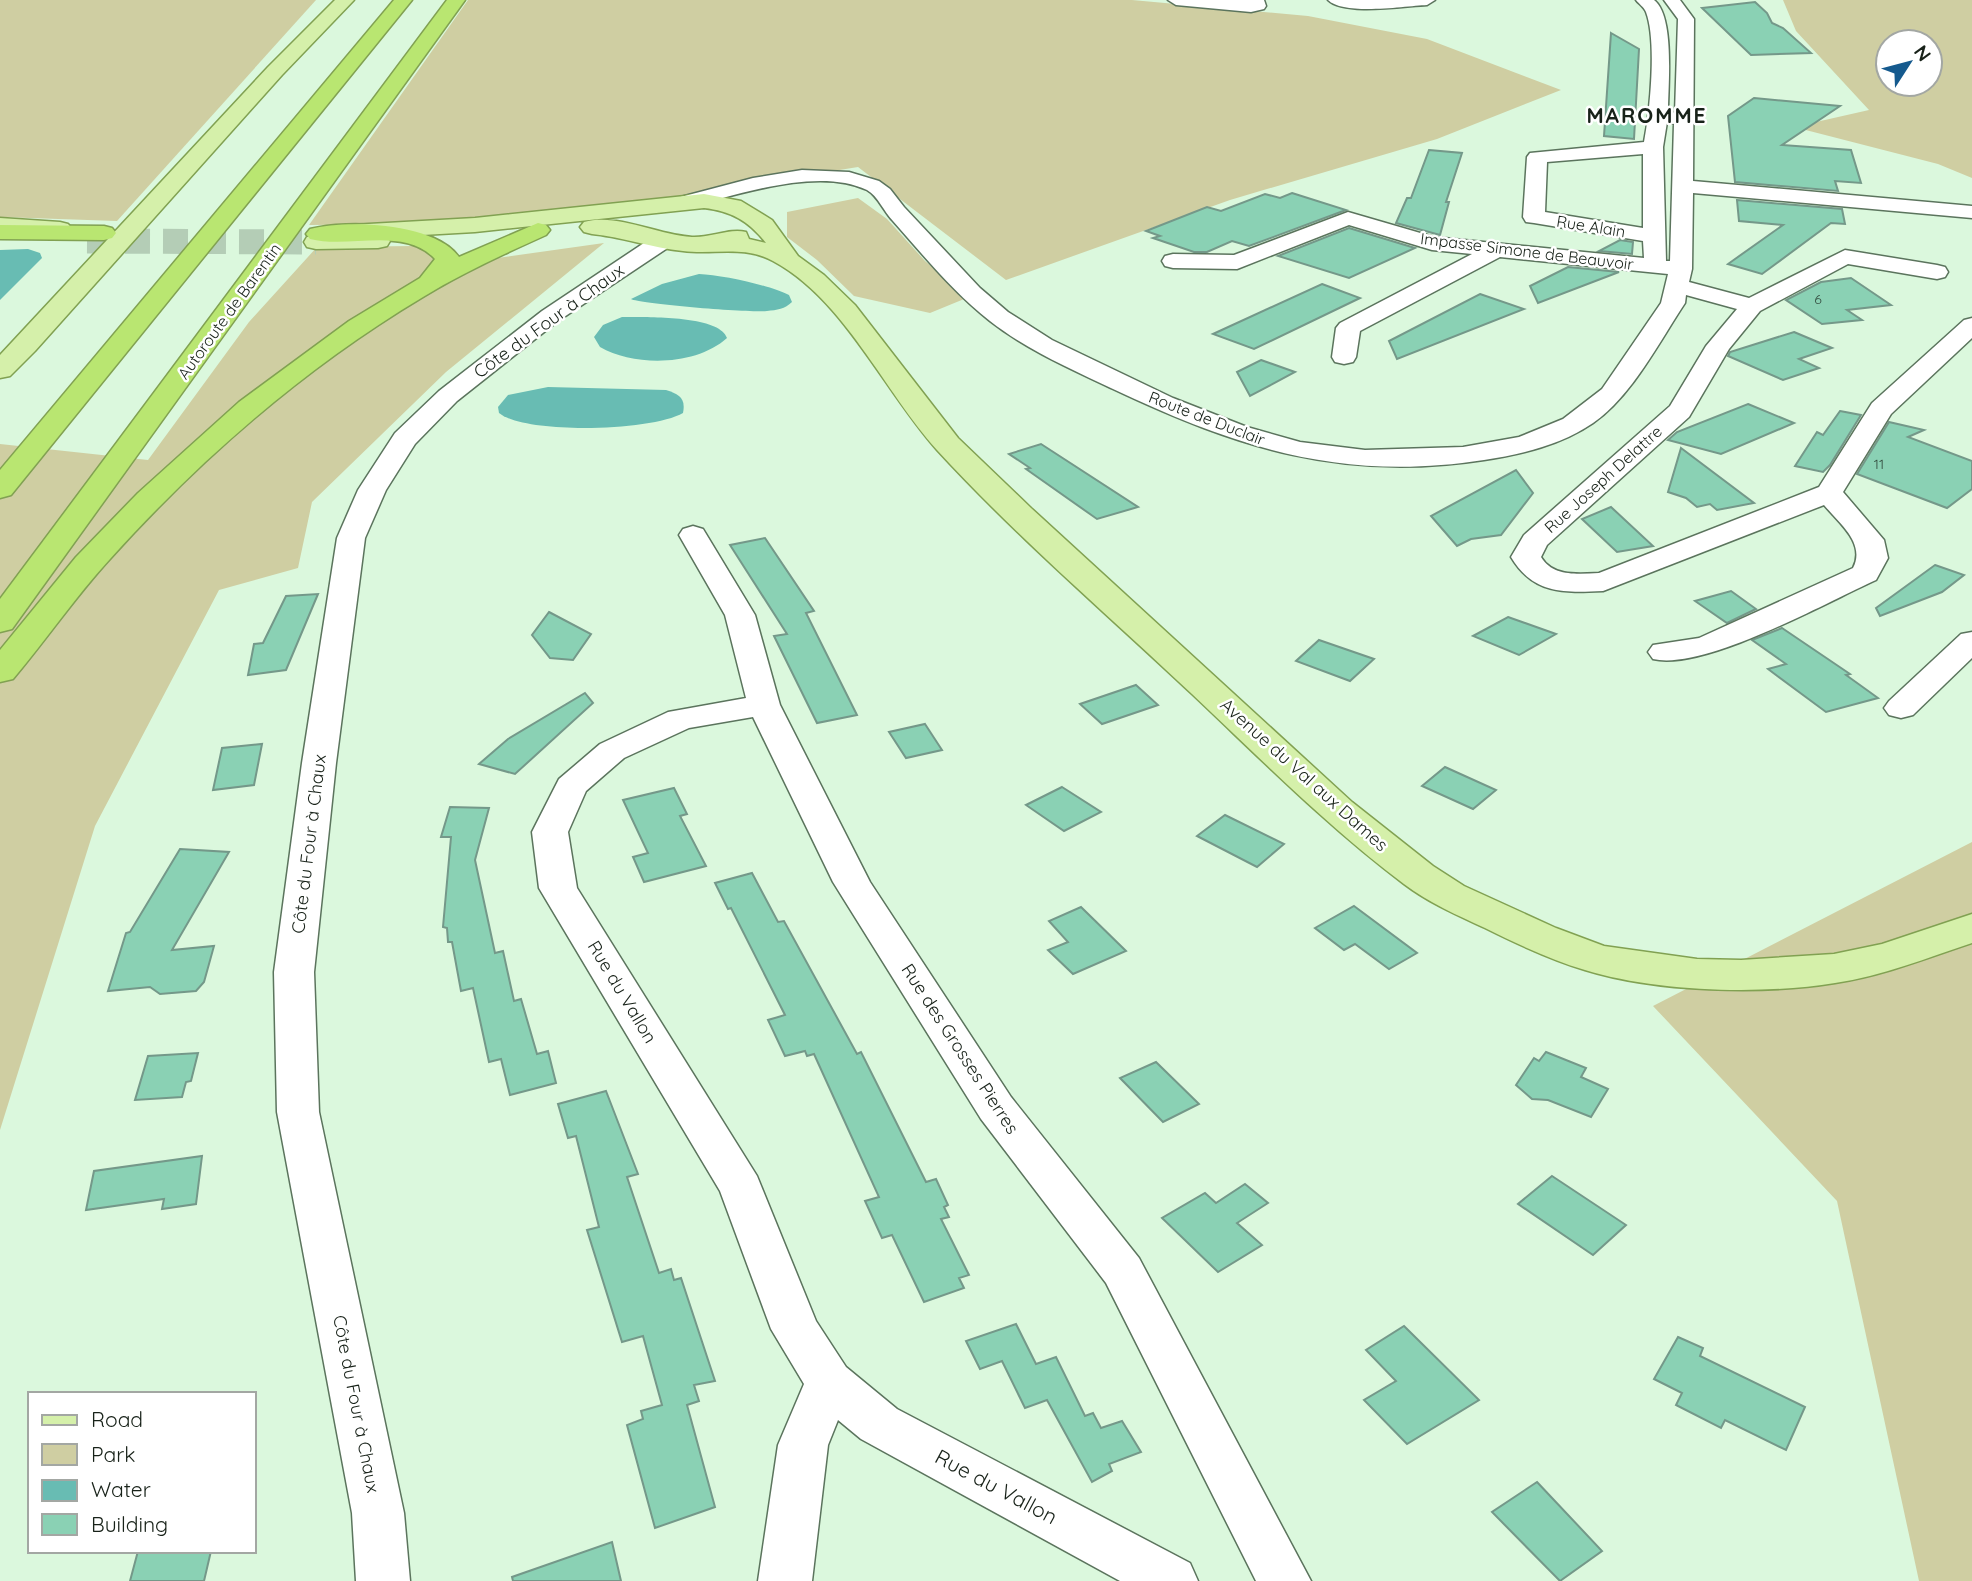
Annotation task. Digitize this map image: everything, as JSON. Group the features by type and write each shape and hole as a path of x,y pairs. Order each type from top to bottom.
{"highway":[{"path":"0,489 403,0"},
{"name":"Autoroute de Barentin","path":"0,622 456,0"},
{"path":"0,671 99,551 167,481 254,401 333,342 432,280 538,230"},
{"path":"419,240 443,250 448,258 445,267 432,280"}],"main road":[{"path":"0,370 35,345 299,61 318,30 345,0"},
{"path":"722,202 753,215 754,226 745,233 713,243 686,245 608,228 538,230 419,240 317,238 677,204 722,202"},
{"path":"651,238 637,227 638,221 656,209 677,204"},
{"name":"Avenue du Val aux Dames","path":"753,215 788,259 815,280 846,311 921,412 948,443 1020,515 1338,810 1419,875 1449,895 1541,938 1597,958 1651,969 1697,974 1741,975 1833,969 1890,956 1972,928"},
{"path":"0,225 95,237 0,233"},
{"name":"Avenue du Val aux Dames","path":"713,243 749,245 788,259"},
{"path":"0,387 20,372 35,345"}],"street":[{"path":"1176,0 1251,7 1258,6 1256,0"},
{"path":"1336,0 1363,4 1427,0"},
{"path":"1644,0 1653,7 1659,31 1659,115 1653,147 1655,266"},
{"name":"Route de Duclair","path":"677,204 764,183 818,177 849,179 874,185 884,192 892,208 989,308 1019,330 1069,359 1199,419 1240,434 1306,450 1337,454 1400,458 1475,454 1520,445 1565,430 1593,413 1611,394 1673,303 1679,277 1684,186 1686,19 1672,0"},
{"path":"1659,115 1685,121"},
{"name":"Rue Alain","path":"1653,147 1537,157 1534,217 1654,236"},
{"name":"Route de Duclair","path":"753,215 763,198 810,185 856,189 892,208"},
{"path":"1684,186 1972,212"},
{"name":"Impasse Simone de Beauvoir","path":"1173,261 1237,262 1348,218 1432,243 1655,266 1679,277"},
{"name":"Côte du Four à Chaux","path":"383,1581 378,1513 298,1112 294,972 319,763 351,538 372,490 404,439 448,396 651,238"},
{"path":"1344,357 1348,328 1496,250"},
{"name":"Rue Joseph Delattre","path":"1829,493 1603,582 1557,580 1535,571 1526,557 1534,541 1679,411 1718,346 1752,306 1845,257 1937,272"},
{"path":"1679,277 1752,306"},
{"path":"1664,652 1706,646 1865,574 1872,558 1869,540 1829,493 1881,409 1972,325"},
{"name":"Rue des Grosses Pierres","path":"693,535 740,615 764,705 859,894 996,1108 1123,1271 1284,1581"},
{"path":"1901,708 1972,641"},
{"name":"Rue du Vallon","path":"764,705 680,719 612,751 571,786 550,832 558,888 741,1188 795,1329 829,1382 879,1424 1171,1581"},
{"path":"785,1581 803,1445 829,1382"}],"green space":[{"path":"0,0 316,0 117,221 0,217"},
{"path":"468,0 1132,0 1308,16 1427,39 1561,90 1437,139 1230,200 1006,280 858,167 580,212 443,224 309,225"},
{"path":"1783,0 1972,0 1972,178 1938,164 1794,127 1869,110 1796,31"},
{"path":"858,198 887,219 925,261 969,297 930,313 854,296 817,260 787,237 787,212"},
{"path":"604,243 446,372 312,502 298,568 219,590 95,826 0,1130 0,444 148,460 249,322 317,247 415,246 476,261"},
{"path":"1972,842 1972,1581 1919,1581 1837,1201 1653,1006"}],"water":[{"path":"28,249 40,253 42,258 0,300 0,250"},
{"path":"699,274 732,278 770,288 789,295 792,302 781,309 757,311 674,306 631,299 662,284"},
{"path":"622,317 697,321 721,330 727,338 699,354 682,358 630,358 600,347 594,337 603,325"},
{"path":"548,387 666,390 680,397 683,413 645,424 590,428 535,425 513,420 499,413 498,407 508,395"}],"building":[{"path":"1755,2 1767,13 1772,23 1783,28 1811,53 1751,55 1702,8"},
{"path":"1611,33 1639,49 1634,139 1604,136"},
{"path":"1754,98 1840,106 1782,145 1851,150 1861,183 1835,181 1838,191 1735,182 1728,116"},
{"path":"1429,150 1462,153 1446,202 1449,202 1440,235 1396,223 1407,198 1411,198"},
{"path":"1292,193 1346,210 1249,246 1232,241 1207,252 1194,252 1153,238 1160,236 1146,231 1207,207 1221,211 1265,194 1280,198"},
{"path":"1737,200 1842,209 1845,224 1831,223 1762,274 1728,264 1783,225 1739,221"},
{"path":"1349,228 1415,248 1349,278 1278,256"},
{"path":"1620,240 1633,242 1632,254 1599,251"},
{"path":"1568,267 1619,272 1538,303 1530,286"},
{"path":"1851,278 1891,305 1847,310 1862,320 1822,324 1786,300 1821,282"},
{"path":"1322,284 1360,298 1254,349 1213,334"},
{"path":"1480,294 1524,309 1397,359 1389,341"},
{"path":"1794,332 1832,348 1799,359 1819,368 1783,380 1728,356 1730,352"},
{"path":"1261,360 1295,372 1250,396 1237,372"},
{"path":"1748,404 1794,423 1721,454 1668,440 1677,432"},
{"path":"1840,411 1861,415 1830,465 1823,472 1795,466 1817,432 1823,435"},
{"path":"1889,422 1924,430 1908,437 1972,461 1972,489 1947,508 1857,474"},
{"path":"1041,444 1138,507 1097,519 1009,454"},
{"path":"1681,448 1754,503 1717,510 1710,504 1697,507 1686,498 1668,492"},
{"path":"1516,470 1533,493 1501,535 1471,539 1457,546 1431,516"},
{"path":"1611,507 1653,546 1617,552 1582,519"},
{"path":"765,538 814,611 806,613 857,715 817,723 774,636 787,634 730,545"},
{"path":"1935,565 1964,575 1942,592 1880,616 1876,608"},
{"path":"1731,591 1756,609 1727,623 1695,601"},
{"path":"318,594 286,670 248,675 254,644 263,643 286,596"},
{"path":"549,612 591,634 573,660 550,658 532,635"},
{"path":"1508,617 1556,634 1519,655 1473,636"},
{"path":"1782,628 1850,674 1846,675 1878,698 1826,712 1768,669 1786,664 1752,640"},
{"path":"1319,640 1374,659 1350,681 1296,661"},
{"path":"1136,685 1158,705 1102,724 1080,704"},
{"path":"585,693 593,703 515,774 479,764 508,739"},
{"path":"925,724 942,750 906,758 889,732"},
{"path":"262,744 254,785 213,790 222,748"},
{"path":"1445,767 1496,790 1473,809 1422,786"},
{"path":"1062,787 1101,812 1064,831 1026,805"},
{"path":"674,788 687,814 680,816 706,866 644,882 633,857 648,853 623,800"},
{"path":"450,807 489,808 475,860 495,953 503,951 514,1001 521,999 537,1054 548,1051 556,1083 510,1095 501,1059 489,1062 473,988 461,991 452,942 448,942 447,928 443,927 451,837 441,837"},
{"path":"1225,815 1284,844 1257,867 1197,836"},
{"path":"180,849 229,852 172,950 214,946 204,982 196,991 160,994 150,987 108,991 126,933 130,932"},
{"path":"752,873 778,922 784,921 857,1054 861,1052 926,1182 936,1179 948,1205 944,1207 949,1217 941,1219 969,1275 959,1278 964,1288 924,1302 892,1235 882,1238 865,1201 879,1197 814,1054 807,1056 805,1051 785,1056 768,1020 785,1015 731,908 728,909 715,883"},
{"path":"1354,906 1417,953 1389,969 1355,944 1344,950 1315,928"},
{"path":"1081,907 1126,951 1073,974 1048,950 1068,942 1049,921"},
{"path":"1546,1052 1586,1068 1581,1077 1608,1089 1591,1117 1548,1100 1532,1099 1516,1085 1534,1058 1539,1061"},
{"path":"198,1053 191,1081 186,1082 182,1097 135,1100 148,1056"},
{"path":"1156,1062 1199,1104 1163,1122 1120,1078"},
{"path":"606,1091 638,1174 627,1177 659,1273 671,1269 674,1280 681,1278 715,1381 694,1385 699,1401 687,1405 715,1507 655,1528 627,1425 643,1419 641,1411 662,1405 643,1336 622,1342 587,1230 599,1227 576,1136 568,1138 558,1104"},
{"path":"202,1156 196,1204 162,1209 164,1199 86,1210 94,1171"},
{"path":"1552,1176 1626,1225 1593,1255 1518,1204"},
{"path":"1245,1184 1268,1203 1237,1223 1262,1245 1218,1272 1162,1218 1205,1193 1216,1203"},
{"path":"1016,1324 1036,1364 1056,1357 1085,1416 1093,1413 1101,1428 1122,1421 1141,1452 1109,1464 1112,1471 1092,1482 1047,1400 1025,1408 1002,1361 980,1369 966,1341"},
{"path":"1404,1326 1479,1400 1407,1444 1364,1400 1396,1381 1366,1350"},
{"path":"1678,1337 1703,1348 1700,1356 1805,1407 1786,1450 1725,1420 1721,1428 1676,1405 1682,1393 1654,1379"},
{"path":"1537,1482 1602,1551 1560,1581 1492,1512"},
{"path":"612,1542 621,1581 513,1581 512,1577"},
{"path":"137,1553 211,1553 204,1581 130,1581"}],"tunnel":[{"path":"87,241 316,242"}],"district":[{"name":"MAROMME","path":"1647,116"}]}
